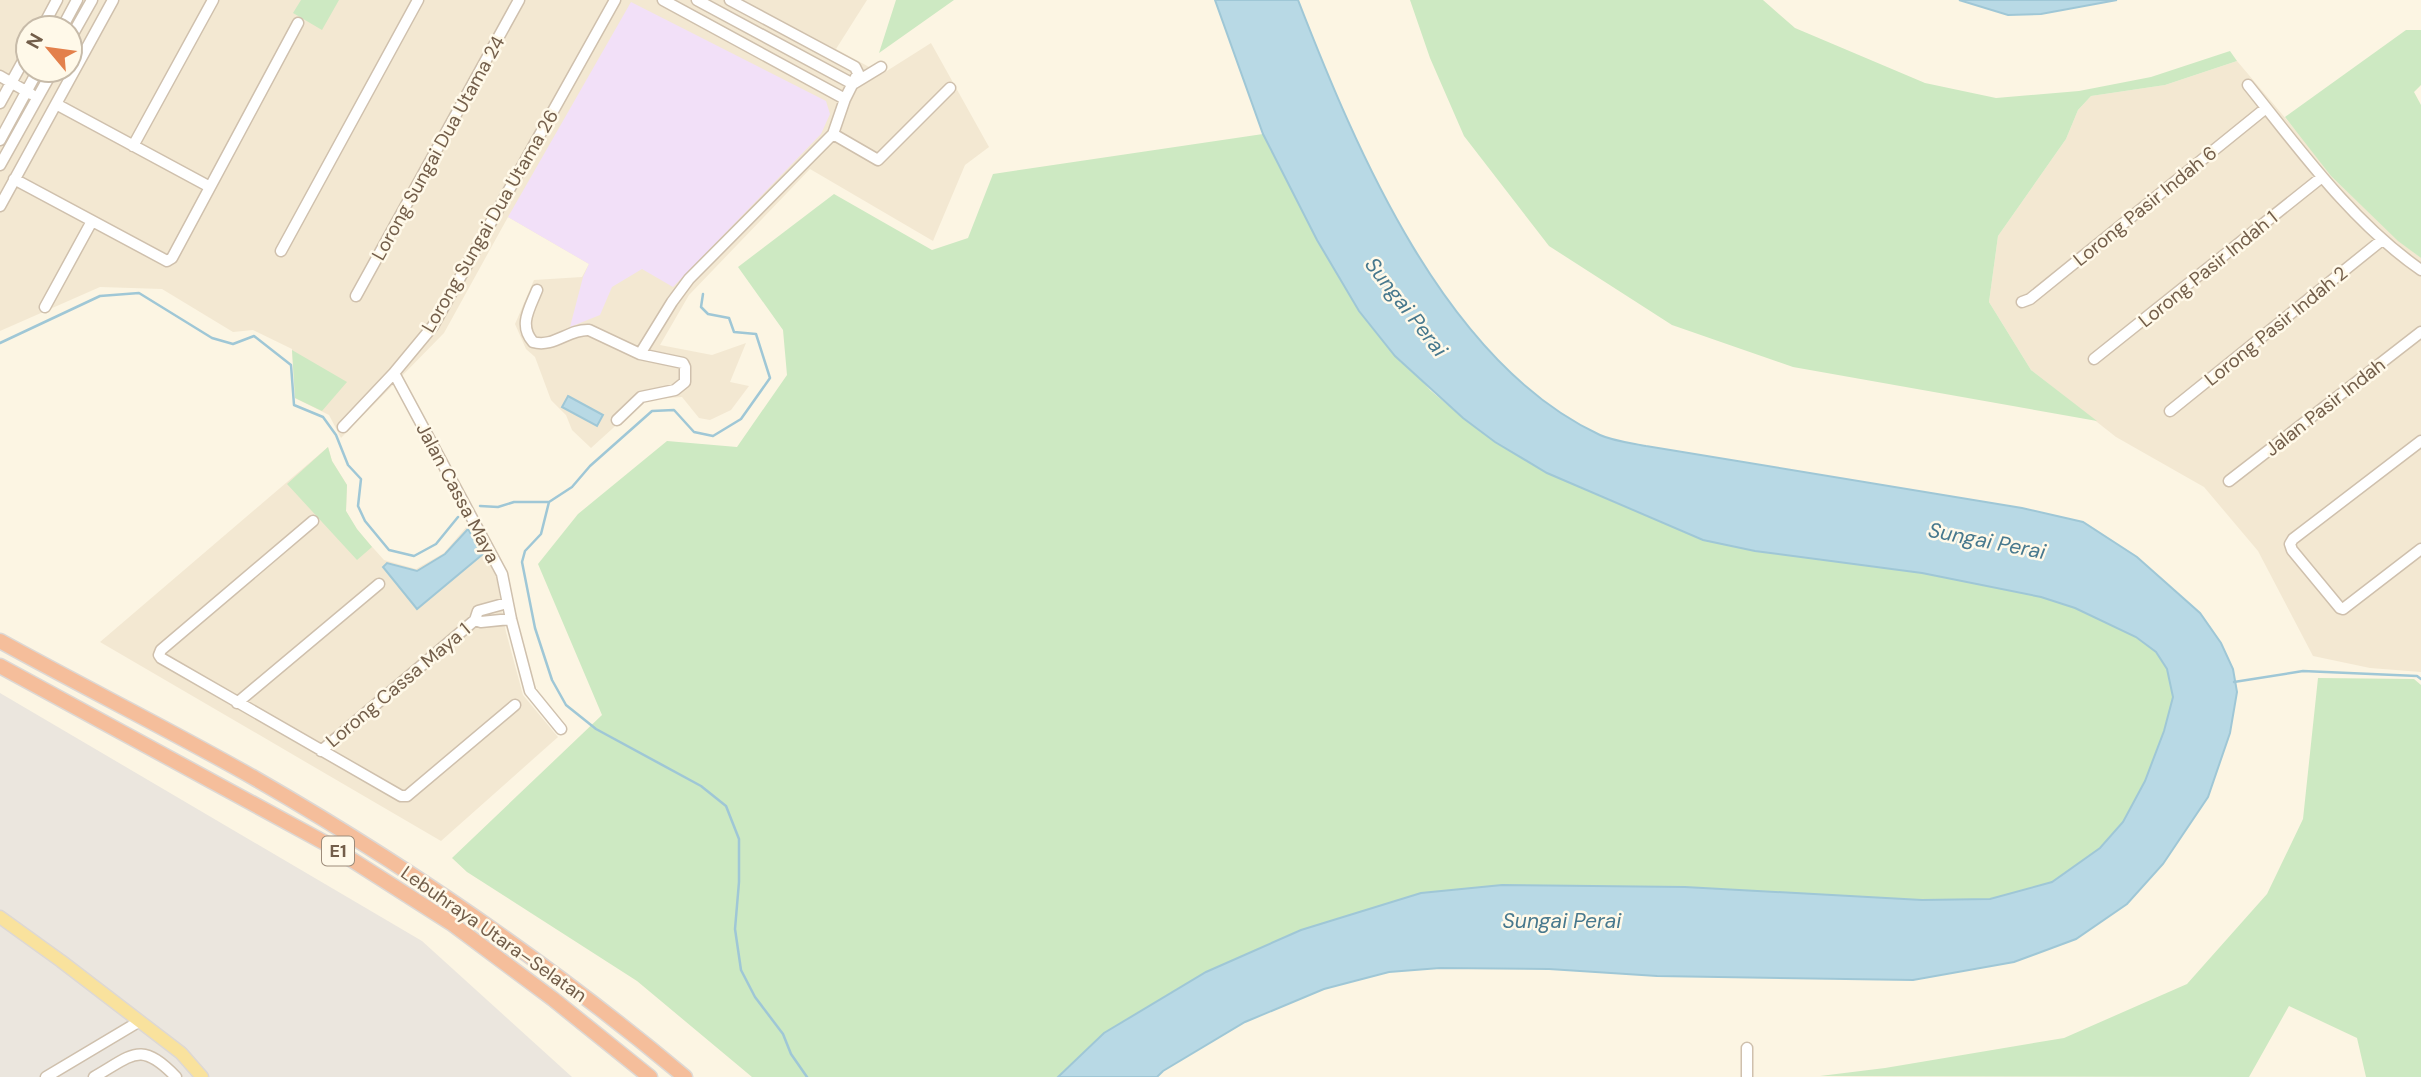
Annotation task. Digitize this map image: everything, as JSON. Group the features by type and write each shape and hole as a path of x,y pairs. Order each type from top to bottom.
{"highway":[{"name":"Lebuhraya Utara–Selatan","path":"0,641 255,779 363,843 475,916 646,1044 685,1077"},
{"name":"Lebuhraya Utara–Selatan","path":"0,666 338,851 451,923 553,999 649,1077"}],"main road":[{"path":"0,917 181,1053 202,1077"}],"street":[{"path":"0,206 113,0"},
{"path":"133,146 213,0"},
{"path":"281,251 418,0"},
{"name":"Lorong Sungai Dua Utama 24","path":"356,296 519,0"},
{"name":"Lorong Sungai Dua Utama 26","path":"343,427 394,373 433,326 615,0"},
{"path":"663,0 845,99"},
{"path":"697,0 853,84"},
{"path":"640,354 689,279 833,134 845,99 858,73 855,67 730,0"},
{"path":"14,179 167,261 172,258 299,23"},
{"path":"853,84 881,67"},
{"path":"0,76 37,97"},
{"path":"0,103 14,78"},
{"path":"0,140 31,84"},
{"path":"0,165 45,84"},
{"path":"2248,85 2322,177 2382,240 2421,270"},
{"path":"833,134 877,160 950,88"},
{"path":"56,104 210,187"},
{"name":"Lorong Pasir Indah 6","path":"2022,302 2030,299 2266,108"},
{"name":"Lorong Pasir Indah 1","path":"2094,359 2322,177"},
{"path":"44,307 92,221"},
{"name":"Lorong Pasir Indah 2","path":"2170,411 2382,240"},
{"path":"537,290 525,318 527,336 533,342 548,344 589,330 640,354 682,363 685,367 685,382 675,390 641,397 617,420"},
{"name":"Jalan Pasir Indah","path":"2229,481 2421,332"},
{"name":"Jalan Cassa Maya","path":"394,373 502,574 530,691 561,729"},
{"path":"2421,441 2290,544 2292,550 2340,608 2347,607 2421,549"},
{"path":"313,521 159,655 161,658 401,796 407,796 516,705"},
{"path":"237,703 379,584"},
{"name":"Lorong Cassa Maya 1","path":"321,751 475,620 478,611 507,603"},
{"name":"Lorong Cassa Maya 1","path":"475,620 511,620"},
{"path":"46,1077 139,1021"},
{"path":"1747,1048 1747,1077"},
{"path":"94,1077 133,1054 158,1058 176,1077"}],"shaded area":[{"path":"0,0 867,0 836,49 882,74 931,43 989,147 965,165 933,241 810,169 689,295 660,345 712,355 746,343 730,382 749,386 731,410 710,420 699,418 682,397 644,400 591,448 572,430 566,415 551,400 535,357 526,349 515,324 534,280 582,277 589,264 508,217 444,333 341,438 329,415 295,398 292,349 253,330 233,332 162,289 100,287 0,331"},
{"path":"631,2 826,101 830,114 821,134 673,287 642,269 612,287 600,315 570,327 589,264 508,217"},
{"path":"2237,61 2331,176 2398,240 2421,258 2421,672 2370,668 2313,656 2258,551 2204,487 2116,437 2031,370 1989,302 1998,236 2066,139 2078,110 2091,96 2165,85"},
{"path":"328,447 332,461 347,485 346,511 357,530 384,560 416,569 444,553 468,525 496,575 506,632 523,695 558,737 441,841 100,642"},
{"path":"0,693 422,941 572,1077 0,1077"}],"green space":[{"path":"301,0 339,0 322,30 293,13"},
{"path":"896,0 954,0 879,53"},
{"path":"1410,0 1763,0 1795,28 1925,83 1996,98 2079,91 2151,77 2230,51 2237,61 2165,85 2091,96 2078,110 2066,139 1998,236 1989,302 2031,370 2097,421 1793,367 1672,325 1549,246 1464,136 1430,58"},
{"path":"2406,30 2421,30 2421,85 2414,92 2421,105 2421,258 2398,241 2331,176 2285,117"},
{"path":"1263,134 1317,240 1359,311 1430,390 1495,442 1547,473 1703,540 1755,551 1922,573 2041,597 2111,624 2136,637 2156,652 2167,669 2173,697 2164,731 2145,781 2123,822 2100,848 2052,882 1990,899 1922,900 1685,887 1502,885 1421,893 1301,930 1206,972 1058,1077 752,1077 637,981 467,872 452,858 602,715 538,564 578,514 667,441 737,447 787,375 783,330 738,267 834,194 932,250 968,238 993,174"},
{"path":"292,350 347,382 322,411 295,398"},
{"path":"328,447 332,461 347,485 346,511 372,547 357,560 287,484"},
{"path":"2318,678 2414,679 2421,685 2421,1077 2366,1077 2357,1038 2289,1006 2249,1077 1820,1076 2064,1038 2187,984 2267,894 2303,819"}],"water":[{"name":"Sungai Perai","path":"1215,0 1298,0 1348,121 1378,184 1413,246 1452,305 1496,358 1545,402 1600,435 1616,440 2022,508 2083,522 2137,557 2200,613 2221,643 2233,669 2237,692 2230,733 2208,797 2163,864 2127,904 2076,939 2014,962 1913,980 1657,976 1549,969 1440,968 1389,972 1324,989 1245,1022 1157,1077 1058,1077 1104,1033 1206,972 1301,930 1421,893 1502,885 1685,887 1922,900 1990,899 2052,882 2100,848 2123,822 2145,781 2164,731 2173,697 2167,669 2156,652 2136,637 2075,608 2041,597 1922,573 1755,551 1703,540 1547,473 1495,442 1463,418 1395,356 1359,311 1317,240 1263,134"},
{"path":"1959,0 2117,0 2041,14 2008,15"},
{"path":"568,396 603,415 597,426 562,407"},
{"path":"468,529 483,554 417,609 383,567 387,563 417,571 445,554"}],"waterway":[{"path":"0,343 100,296 139,293 212,338 233,344 254,336 291,365 294,405 323,417 336,435 348,465 361,479 358,506 365,521 389,550 414,556 436,544 458,517"},
{"path":"703,294 701,307 708,314 729,318 734,332 756,334 770,378 741,419 713,436 694,432 674,410 652,411 590,466 572,487 549,502 541,534 525,551 522,562 535,628 552,680 566,705 596,729 701,786 726,806 739,839 735,929 741,970 755,997 783,1034 791,1054 807,1077"},
{"path":"480,506 549,502"},
{"path":"2234,682 2303,671 2417,676 2421,679"}]}
